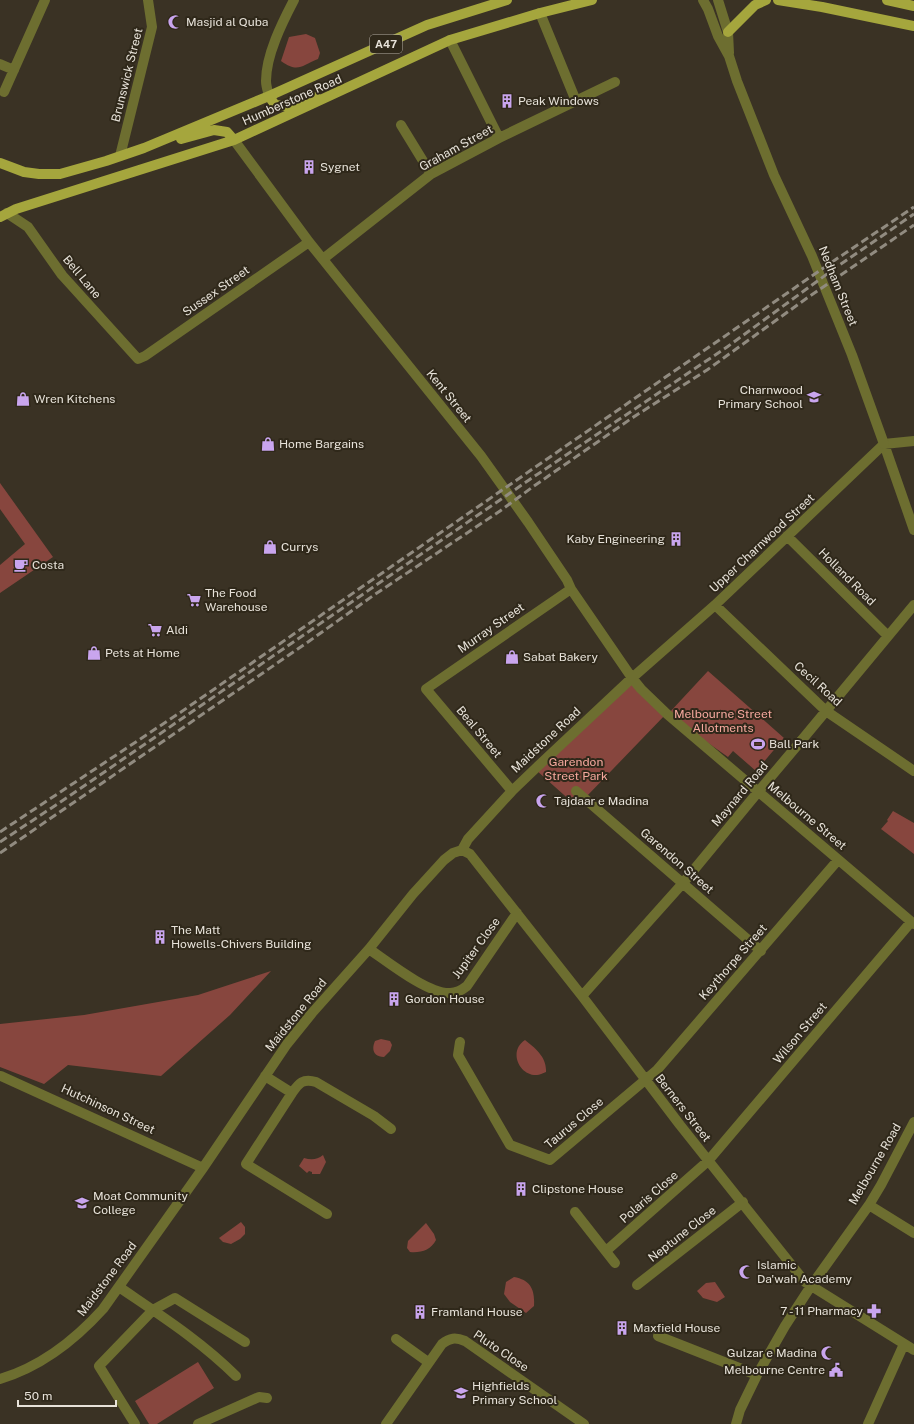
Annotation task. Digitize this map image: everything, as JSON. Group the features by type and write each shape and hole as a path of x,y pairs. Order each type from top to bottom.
{"main road":[{"name":"Humberstone Road","path":"0,163 24,172 60,174 120,156 144,148 269,96 427,25 507,0"},
{"name":"Humberstone Road","path":"4,215 16,209 234,140 352,87 450,40 540,12 592,0"},
{"path":"728,32 755,5 766,0"},
{"path":"778,0 822,7 914,26"},
{"path":"887,0 914,6"},
{"name":"A47","path":"269,96 275,105 285,106 352,87"},
{"name":"A47","path":"144,148 214,130 227,132 234,140"}],"street":[{"path":"4,92 45,0"},
{"path":"140,0 145,0"},
{"name":"Brunswick Street","path":"120,156 152,27 148,0"},
{"path":"269,96 266,82 269,60 281,27 294,0"},
{"name":"Nedham Street","path":"703,0 718,36 729,56 737,81 774,175 812,256 847,343 914,530"},
{"name":"Nedham Street","path":"718,0 728,32 729,56"},
{"path":"540,12 576,101"},
{"path":"450,40 499,138"},
{"path":"0,64 14,70"},
{"name":"Graham Street","path":"323,259 431,174 499,138 615,82"},
{"path":"401,125 431,174"},
{"name":"Kent Street","path":"234,140 309,242 481,456 528,522 567,580 571,589 632,678"},
{"name":"Bell Lane","path":"4,215 28,227 62,275 138,359"},
{"name":"Sussex Street","path":"138,359 145,356 309,242"},
{"path":"884,444 914,441"},
{"name":"Upper Charnwood Street","path":"632,678 715,605 884,444"},
{"name":"Holland Road","path":"787,536 888,636"},
{"name":"Murray Street","path":"426,690 571,589"},
{"name":"Cecil Road","path":"715,605 826,711 914,771"},
{"name":"Maynard Road","path":"582,996 683,883 914,605"},
{"name":"Maidstone Road","path":"0,1379 39,1361 68,1343 103,1309 203,1168 287,1044 312,1013 369,949 413,894 444,860 453,853 462,850 468,839 512,791 632,678"},
{"name":"Melbourne Street","path":"632,678 641,689 667,714 913,923"},
{"name":"Beal Street","path":"426,690 512,791"},
{"name":"Garendon Street","path":"576,791 761,951"},
{"name":"Berners Street","path":"462,850 470,854 517,913 708,1161 743,1202 806,1282 914,1350"},
{"name":"Keythorpe Street","path":"645,1079 657,1070 838,860"},
{"name":"Jupiter Close","path":"369,949 423,985 437,992 450,994 459,992 467,986 517,913"},
{"name":"Wilson Street","path":"708,1161 913,923"},
{"name":"Taurus Close","path":"460,1042 458,1055 510,1145 550,1160 645,1079"},
{"name":"Hutchinson Street","path":"1,1076 203,1168"},
{"path":"265,1076 292,1093"},
{"path":"327,1214 246,1164 292,1093 299,1084 305,1081 316,1082 374,1116 391,1129"},
{"name":"Melbourne Road","path":"736,1424 740,1410 757,1375 785,1326 811,1286 869,1205 914,1122"},
{"name":"Polaris Close","path":"606,1251 708,1161"},
{"name":"Neptune Close","path":"637,1285 743,1202"},
{"path":"869,1205 914,1232"},
{"path":"575,1212 615,1263"},
{"path":"119,1288 196,1340 236,1376"},
{"path":"135,1424 100,1366 153,1310 175,1298 245,1342"},
{"path":"658,1336 757,1375"},
{"name":"Pluto Close","path":"386,1424 442,1344 453,1338 465,1341 584,1424"},
{"path":"396,1339 428,1362"},
{"path":"868,1424 904,1344"},
{"path":"198,1424 259,1397 267,1398"}],"green space":[{"path":"306,34 315,38 320,53 318,59 300,67 292,67 281,61 289,37"},
{"path":"0,483 53,557 0,593 0,565 25,544 0,509"},
{"name":"Melbourne Street Allotments","path":"708,671 784,738 756,771 733,751 728,757 684,726 669,713"},
{"name":"Garendon Street Park","path":"632,680 666,714 587,796 573,803 536,770"},
{"path":"893,811 914,823 914,854 881,829 888,821 887,820"},
{"path":"271,971 230,1015 161,1076 68,1065 44,1084 0,1067 0,1024 84,1015 198,995"},
{"path":"381,1039 390,1041 392,1045 390,1051 384,1057 378,1056 373,1050 375,1041"},
{"path":"525,1040 540,1053 545,1062 546,1072 538,1075 531,1074 525,1072 521,1067 518,1062 517,1050"},
{"path":"323,1155 326,1162 320,1174 312,1174 312,1172 309,1171 307,1173 299,1166 304,1158 314,1159"},
{"path":"241,1222 245,1227 245,1234 240,1239 231,1244 223,1242 219,1238"},
{"path":"426,1223 434,1234 436,1240 425,1250 410,1252 407,1248 408,1241"},
{"path":"514,1277 520,1278 528,1283 533,1291 534,1306 526,1313 510,1302 504,1294 506,1282"},
{"path":"715,1282 725,1297 717,1302 703,1298 697,1291 706,1283"},
{"path":"198,1362 214,1388 157,1424 149,1424 135,1401"}],"railway":[{"path":"0,832 181,712 914,207"},
{"path":"0,842 68,797 529,480 727,347 838,266 914,214"},
{"path":"0,853 308,642 374,595 500,511 632,418 707,370 807,298 914,225"}],"place":[{"name":"Masjid al Quba","path":"175,22"},
{"name":"Peak Windows","path":"507,101"},
{"name":"Sygnet","path":"309,167"},
{"name":"Charnwood Primary School","path":"814,397"},
{"name":"Wren Kitchens","path":"23,399"},
{"name":"Home Bargains","path":"268,444"},
{"name":"Kaby Engineering","path":"676,539"},
{"name":"Currys","path":"270,547"},
{"name":"Costa","path":"21,565"},
{"name":"The Food Warehouse","path":"194,600"},
{"name":"Aldi","path":"155,630"},
{"name":"Pets at Home","path":"94,653"},
{"name":"Sabat Bakery","path":"512,657"},
{"name":"Ball Park","path":"758,744"},
{"name":"Tajdaar e Madina","path":"543,801"},
{"name":"The Matt Howells-Chivers Building","path":"160,937"},
{"name":"Gordon House","path":"394,999"},
{"name":"Clipstone House","path":"521,1189"},
{"name":"Moat Community College","path":"82,1203"},
{"name":"Islamic Da'wah Academy","path":"746,1272"},
{"name":"7 - 11 Pharmacy","path":"874,1311"},
{"name":"Framland House","path":"420,1312"},
{"name":"Maxfield House","path":"622,1328"},
{"name":"Gulzar e Madina","path":"828,1353"},
{"name":"Melbourne Centre","path":"836,1370"},
{"name":"Highfields Primary School","path":"461,1393"}]}
